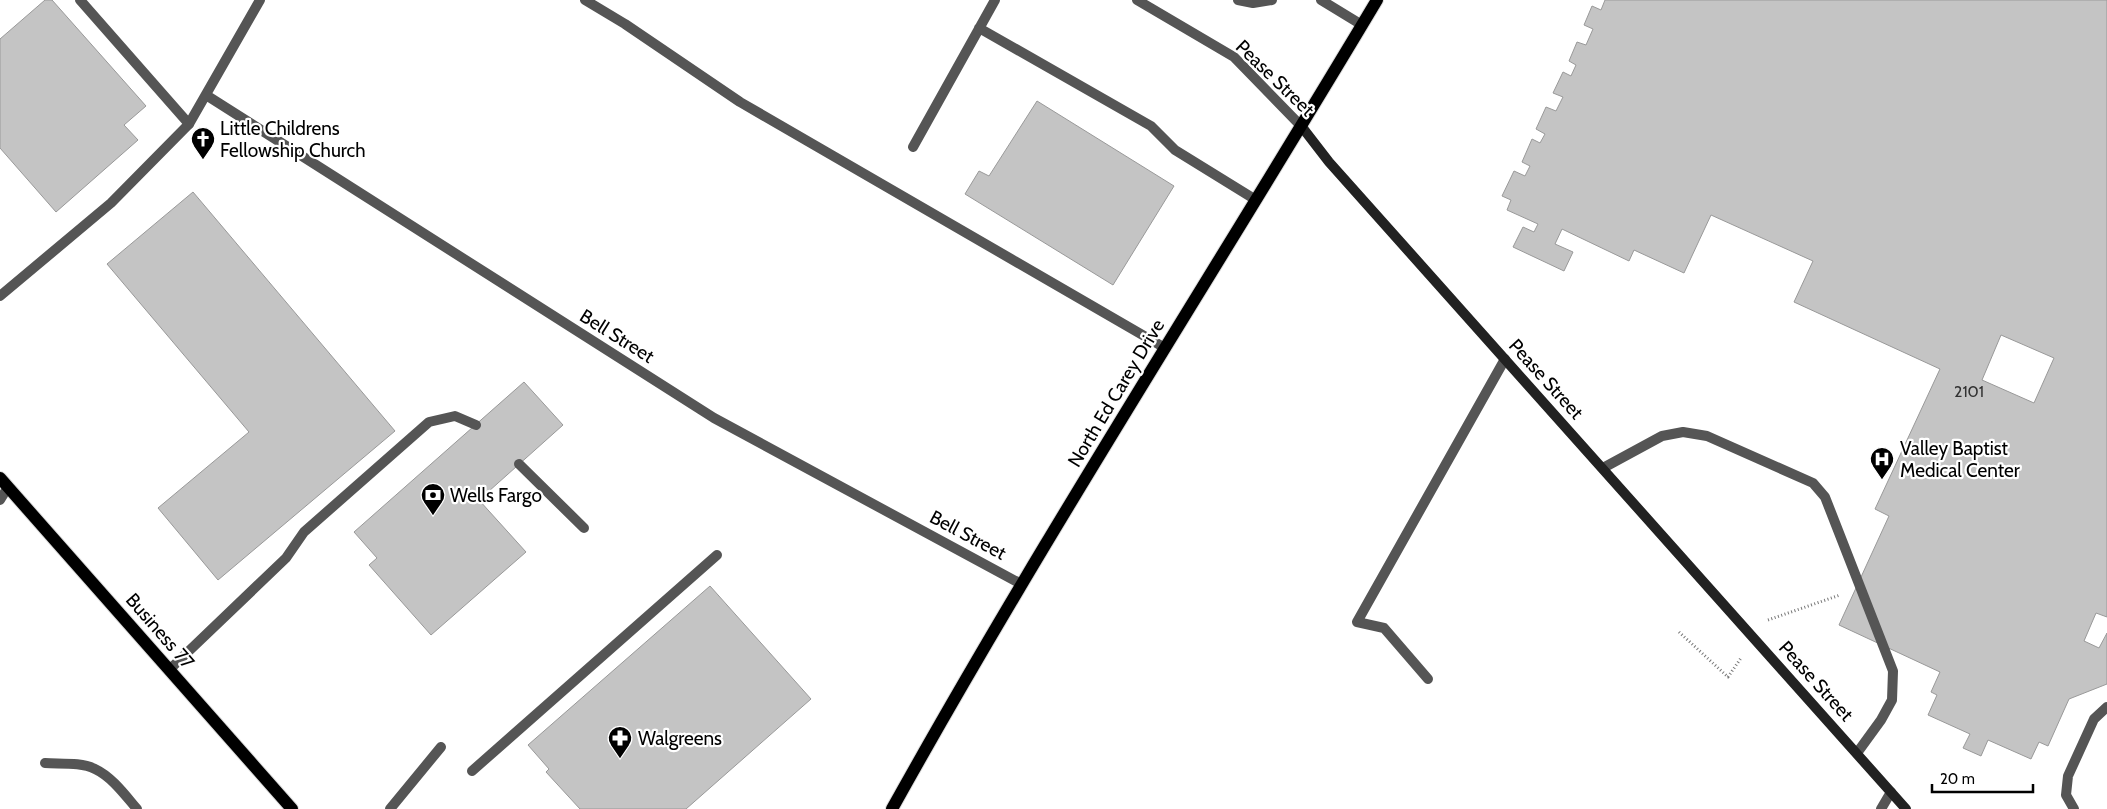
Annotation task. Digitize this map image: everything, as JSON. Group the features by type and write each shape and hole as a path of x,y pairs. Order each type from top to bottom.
{"main road":[{"name":"North Ed Carey Drive","path":"892,809 1021,584 1302,128 1377,0"},
{"name":"Business 77","path":"4,483 292,809"}],"street":[{"path":"80,0 189,124"},
{"path":"0,296 111,203 189,124 260,0"},
{"path":"585,0 740,102 1165,348"},
{"path":"913,147 995,0"},
{"name":"Pease Street","path":"1137,0 1234,57 1302,128 1336,169 1906,809"},
{"path":"1238,0 1253,3 1272,0"},
{"path":"1321,0 1362,25"},
{"path":"979,28 1151,126 1175,150 1256,200"},
{"name":"Bell Street","path":"206,96 714,418 1021,584"},
{"path":"1428,679 1384,628 1357,622 1505,359"},
{"path":"169,670 286,558 304,532 429,422 455,416 476,425"},
{"path":"1603,468 1662,436 1683,432 1707,436 1813,483 1825,497 1894,671 1892,700 1881,720 1857,753"},
{"path":"519,464 584,528"},
{"path":"0,500 4,483"},
{"path":"472,771 717,555"},
{"path":"2074,809 2066,795 2068,776 2094,719 2107,708"},
{"path":"390,809 441,747"},
{"path":"45,763 85,766 96,769 120,788 137,809"},
{"path":"1881,809 1892,792"}],"building":[{"path":"45,0 52,0 146,106 124,125 138,140 56,212 0,148 0,39"},
{"name":"Valley Baptist Medical Center","path":"1605,0 2107,0 2107,617 2096,613 2084,641 2099,648 2107,633 2107,684 2069,699 2048,746 2039,742 2031,759 1988,740 1981,756 1963,748 1970,734 1928,715 1937,695 1931,692 1940,672 1839,625 1889,516 1875,509 1940,369 1794,302 1813,261 1711,215 1684,273 1634,250 1629,261 1562,229 1555,244 1573,252 1564,271 1513,247 1523,227 1534,232 1538,224 1507,210 1511,200 1502,196 1514,171 1525,176 1530,166 1522,162 1532,139 1540,143 1545,134 1536,129 1546,107 1556,111 1563,97 1553,93 1563,72 1571,76 1576,65 1569,61 1577,42 1586,45 1593,29 1584,25 1592,6 1601,10","holes":["2001,335 2054,358 2034,403 1982,380"]},
{"path":"1037,101 1174,186 1113,285 965,194 979,171 989,176"},
{"path":"193,192 395,431 218,580 158,508 249,432 107,264"},
{"name":"Wells Fargo","path":"524,382 563,425 479,500 526,552 431,635 369,565 377,558 354,532"},
{"name":"Walgreens","path":"710,586 811,699 686,809 580,809 546,772 549,769 528,745"}],"place":[{"name":"Little Childrens Fellowship Church","path":"203,160"},
{"name":"Valley Baptist Medical Center","path":"1882,480"},
{"name":"Wells Fargo","path":"433,516"},
{"name":"Walgreens","path":"620,759"}]}
